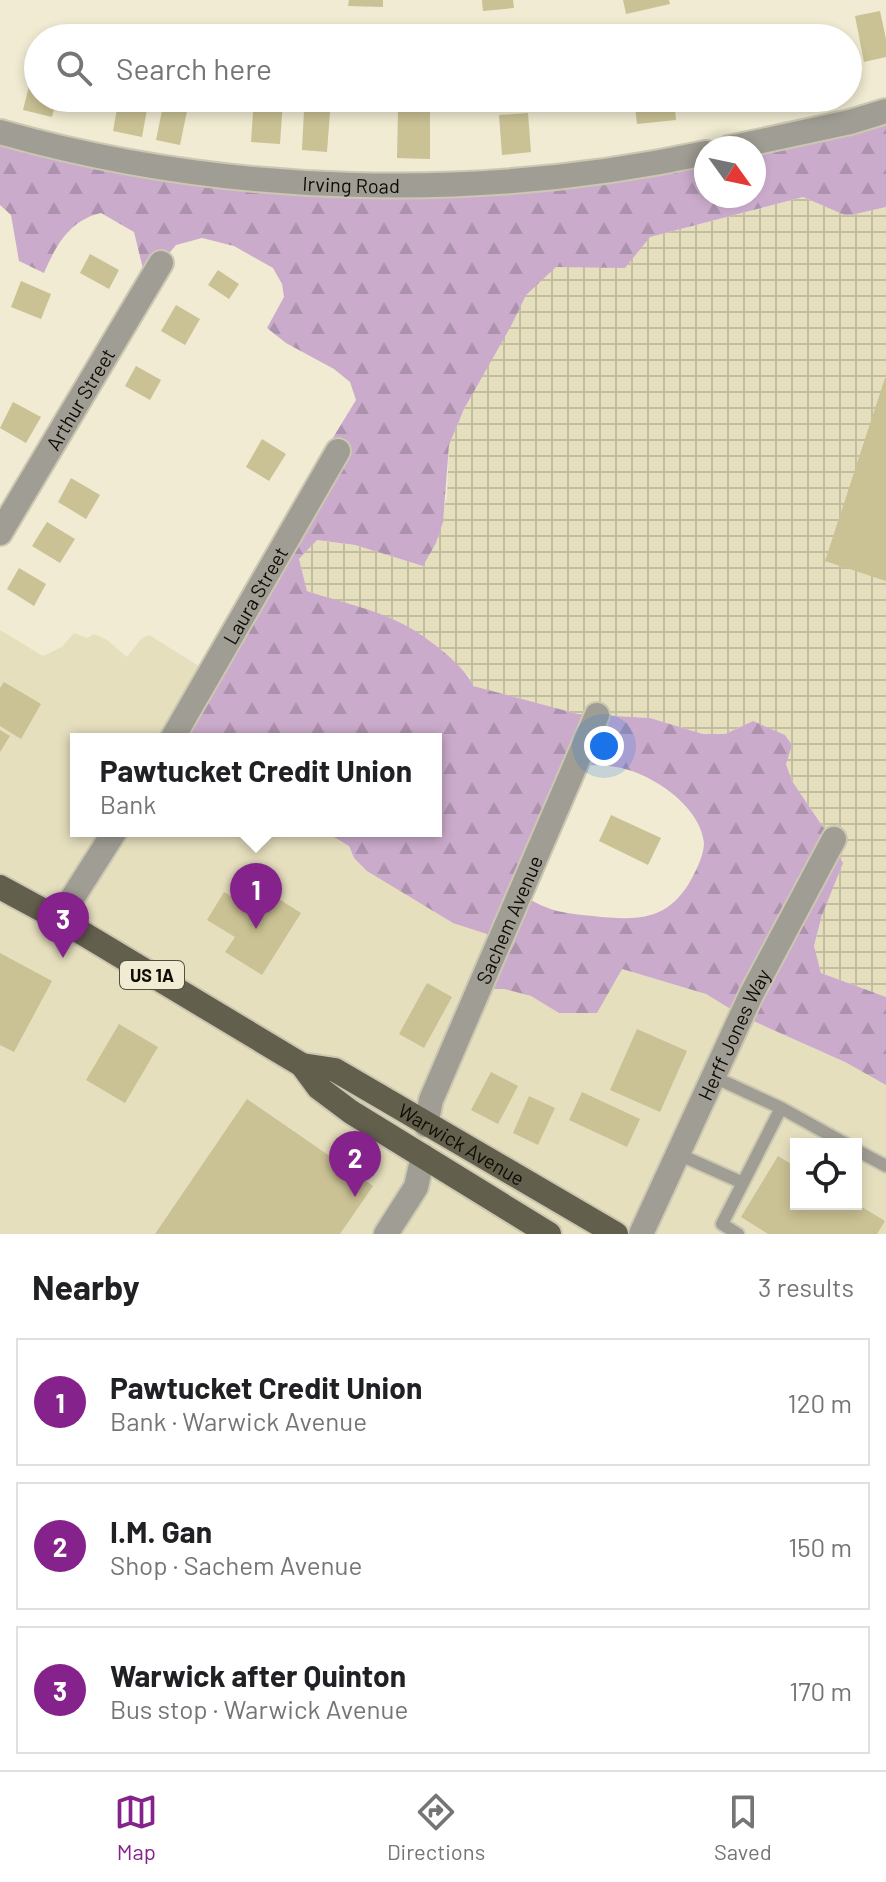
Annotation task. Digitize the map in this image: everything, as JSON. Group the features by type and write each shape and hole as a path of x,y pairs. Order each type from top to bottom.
{"main road":[{"name":"Warwick Avenue","path":"0,887 302,1065 335,1070 616,1234"},
{"name":"Warwick Avenue","path":"302,1065 319,1088 351,1112 549,1234"}],"street":[{"path":"766,140 886,111"},
{"name":"Irving Road","path":"0,132 48,146 177,171 342,186 516,181 694,156"},
{"name":"Arthur Street","path":"0,533 161,263"},
{"name":"Laura Street","path":"175,733 338,451"},
{"name":"Sachem Avenue","path":"426,1125 431,1100 597,715"},
{"path":"59,919 111,837"},
{"name":"Herff Jones Way","path":"641,1234 751,995 834,839"},
{"path":"386,1234 416,1187 423,1156"}],"lane":[{"path":"714,1077 781,1108 835,1138"},
{"path":"738,1234 722,1224 781,1108"},
{"path":"862,1153 886,1166"},
{"path":"678,1154 743,1183"}],"shaded area":[{"path":"803,197 847,216 886,207 886,997 821,973 814,947 822,915 823,827 792,781 786,764 753,721 725,734 703,734 650,718 578,714 472,686 469,676 441,650 398,621 307,591 299,559 316,540 355,545 423,566 447,498 449,445 464,409 506,331 518,299 550,263"},
{"path":"0,630 43,656 62,647 74,633 87,638 94,634 107,640 127,657 142,638 149,635 202,668 167,733 70,733 70,837 334,837 349,846 354,858 499,938 483,989 504,989 531,996 559,1012 621,969 706,994 742,1016 845,1062 886,1085 886,1234 0,1234"}],"green space":[{"path":"886,114 886,207 847,216 803,197 766,207 766,145"},
{"path":"0,134 347,189 694,156 694,208 761,208 650,237 625,268 556,267 526,295 464,409 449,445 443,522 423,566 355,545 317,540 299,559 307,591 376,612 406,626 451,658 473,686 578,714 650,718 703,734 725,734 753,721 785,735 792,745 786,764 792,781 843,863 822,915 814,946 821,973 886,997 886,1085 845,1062 742,1016 706,994 622,969 597,1013 559,1013 531,996 504,989 483,989 499,938 453,923 367,871 354,858 349,846 334,837 442,837 442,733 167,733 356,400 350,382 334,369 286,343 267,328 284,297 282,284 273,268 234,246 202,238 176,245 146,281 134,232 101,213 81,221 65,235 44,273 19,261 11,215 0,205","holes":["579,765 616,767 644,776 672,793 694,816 701,829 704,843 702,857 683,892 662,910 638,918 565,913 549,909 524,896"]}],"building":[{"path":"349,0 383,0 383,7 348,6"},
{"path":"482,0 513,0 514,8 483,11"},
{"path":"623,0 669,0 670,4 626,14"},
{"path":"880,11 886,57 864,62 862,24 857,24 855,16"},
{"path":"31,112 53,112 52,117"},
{"path":"116,112 146,112 142,137 113,131"},
{"path":"162,112 187,112 180,145 156,140"},
{"path":"253,112 282,112 280,144 251,142"},
{"path":"304,112 330,112 327,152 302,150"},
{"path":"398,112 430,112 430,159 397,158"},
{"path":"636,112 675,112 676,120 637,124"},
{"path":"528,113 531,152 502,155 499,115"},
{"path":"90,254 119,270 109,289 80,273"},
{"path":"218,270 239,284 229,299 208,285"},
{"path":"21,281 51,294 41,319 11,307"},
{"path":"176,305 200,319 185,345 161,331"},
{"path":"136,366 161,380 150,400 125,386"},
{"path":"886,378 886,581 825,561"},
{"path":"13,402 41,417 26,443 0,428"},
{"path":"262,439 286,454 269,481 246,467"},
{"path":"71,478 100,495 86,519 58,502"},
{"path":"47,522 75,539 60,563 32,546"},
{"path":"19,568 46,584 34,606 7,589"},
{"path":"4,682 41,704 21,739 0,726 0,688"},
{"path":"0,730 10,736 0,752"},
{"path":"611,815 661,838 648,865 599,841"},
{"path":"266,891 301,913 262,975 225,952 235,937 207,920 224,892 254,910"},
{"path":"0,953 52,981 14,1052 0,1045"},
{"path":"427,983 452,997 424,1048 399,1034"},
{"path":"119,1024 158,1047 125,1103 86,1080"},
{"path":"637,1029 687,1051 660,1112 610,1090"},
{"path":"491,1072 518,1086 498,1124 471,1110"},
{"path":"582,1092 640,1119 627,1147 569,1120"},
{"path":"529,1096 555,1108 538,1145 513,1133"},
{"path":"247,1099 373,1186 340,1234 155,1234"},
{"path":"778,1156 790,1163 790,1210 862,1210 862,1207 885,1221 877,1234 768,1234 741,1217"}],"place":[{"name":"Pawtucket Credit Union","path":"256,929"},
{"name":"Warwick after Quinton","path":"63,958"},
{"name":"I.M. Gan","path":"355,1197"}]}
